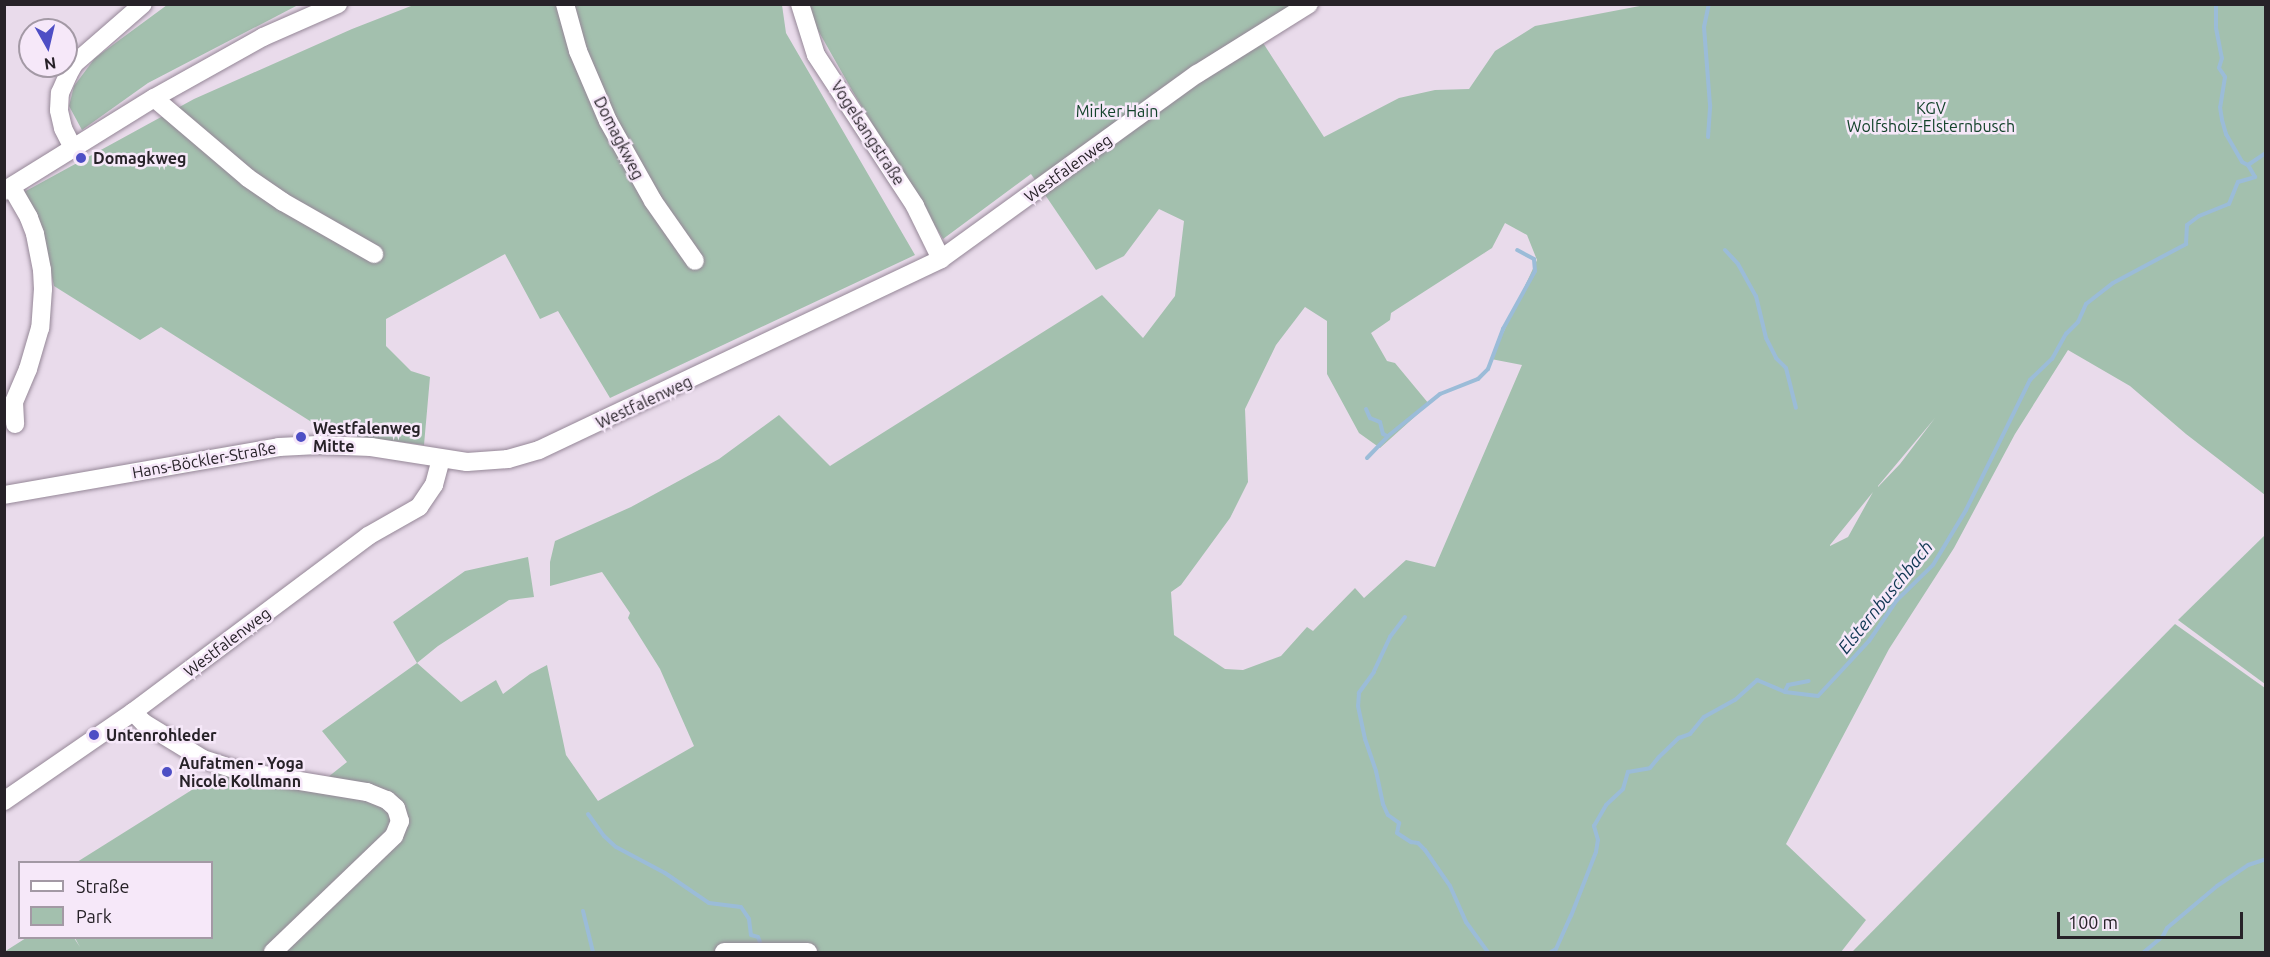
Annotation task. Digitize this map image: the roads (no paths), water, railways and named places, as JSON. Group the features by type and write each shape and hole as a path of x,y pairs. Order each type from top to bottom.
{"street":[{"path":"73,148 63,128 59,110 60,93 68,75 74,64 143,4"},
{"path":"15,424 14,402 28,369 40,328 43,289 42,270 29,218 8,190 154,98 263,37 338,4"},
{"name":"Domagkweg","path":"565,4 578,51 608,121 653,201 694,261"},
{"name":"Vogelsangstraße","path":"801,4 816,55 915,206 941,259"},
{"name":"Westfalenweg","path":"4,801 133,712 368,536 419,507 434,485 441,459 487,462 539,450 941,259 1197,74 1309,4"},
{"path":"154,98 221,157 256,184 374,254"},
{"name":"Hans-Böckler-Straße","path":"4,495 268,448 335,445 441,459"},
{"path":"133,712 144,723 203,759 238,771 367,792 387,800 396,808 400,821 394,836 273,952"},
{"path":"724,952 808,952"}],"waterway":[{"path":"1708,137 1710,105 1704,27 1709,4"},
{"path":"2216,4 2216,28 2222,58 2219,68 2225,77 2220,107 2222,120 2226,134 2242,162 2248,165"},
{"name":"Elsternbuschbach","path":"1551,952 1556,949 1571,916 1596,852 1598,840 1594,826 1606,805 1623,789 1628,772 1650,768 1679,738 1690,734 1704,717 1735,700 1757,680 1785,692 1818,696 1869,641 1897,600 1933,565 1966,510 2030,380 2052,359 2066,334 2078,322 2086,304 2113,283 2186,244 2187,225 2199,216 2229,204 2238,182 2255,177 2248,165 2266,153"},
{"path":"1367,458 1388,436 1440,394 1478,379 1488,369 1503,329 1535,271 1534,259 1517,250"},
{"path":"1725,250 1738,264 1756,296 1766,338 1776,358 1786,368 1796,408"},
{"path":"1366,409 1370,418 1380,422 1383,434 1387,436"},
{"path":"1405,617 1390,637 1374,672 1359,693 1358,706 1365,739 1376,771 1383,804 1388,815 1399,823 1397,833 1411,842 1418,843 1425,850 1450,886 1466,922 1488,952"},
{"path":"1785,691 1788,685 1809,681"},
{"path":"588,814 604,836 616,847 665,873 709,903 741,907 749,919 751,935 758,937 760,942"},
{"path":"2144,952 2163,936 2167,928 2217,886 2248,865 2266,859"},
{"path":"583,911 593,952"}],"place":[{"name":"Domagkweg","path":"81,158"},
{"name":"Westfalenweg Mitte","path":"301,437"},
{"name":"Untenrohleder","path":"94,735"},
{"name":"Aufatmen - Yoga Nicole Kollmann","path":"167,772"}],"park label":[{"name":"Mirker Hain","path":"1117,111"},
{"name":"KGV Wolfsholz-Elsternbusch","path":"1931,117"}]}
